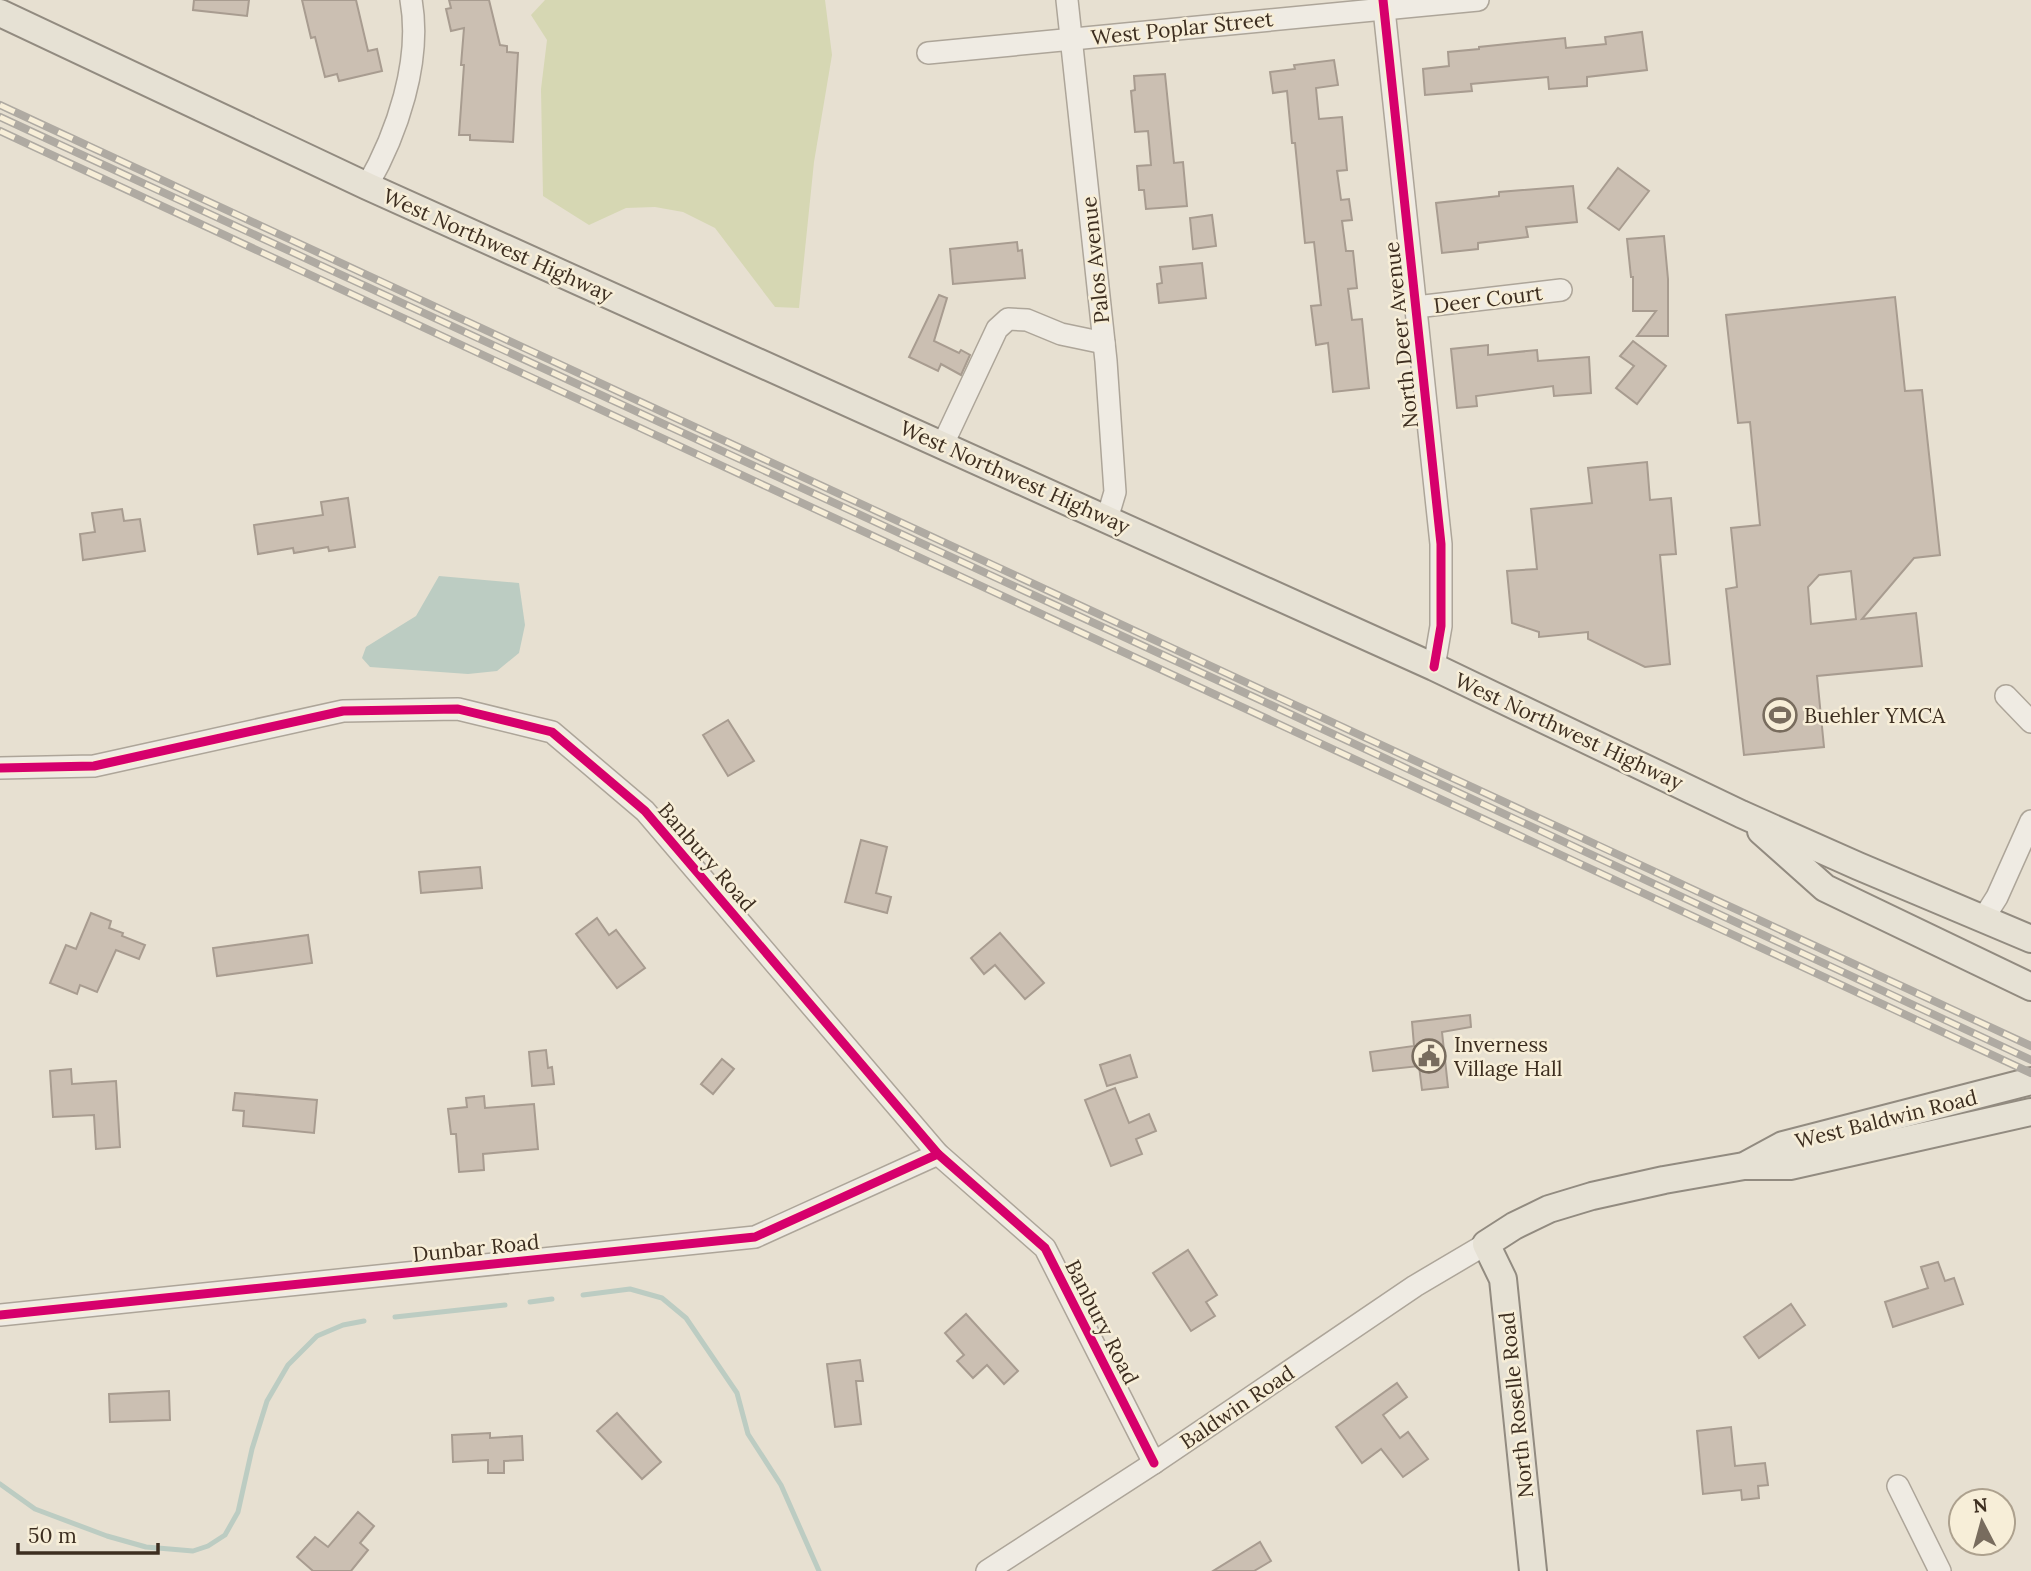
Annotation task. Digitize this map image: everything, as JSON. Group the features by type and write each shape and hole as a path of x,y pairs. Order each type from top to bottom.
{"main road":[{"name":"West Northwest Highway","path":"0,13 367,186 1434,667 1741,814 2031,939"},
{"path":"1741,814 1825,888 2031,987"},
{"path":"1989,1093 2031,1067"},
{"name":"West Baldwin Road","path":"1744,1166 1783,1145 2031,1081"},
{"name":"West Baldwin Road","path":"1486,1244 1514,1226 1549,1209 1592,1196 1744,1166 1790,1166 2031,1112"},
{"name":"North Roselle Road","path":"1486,1244 1503,1279 1533,1571"}],"street":[{"path":"367,186 380,164 400,111 409,76 414,33 411,0"},
{"name":"Palos Avenue","path":"1067,0 1104,343 1115,492 1107,519"},
{"name":"West Poplar Street","path":"928,53 1383,4 1478,0"},
{"name":"North Deer Avenue","path":"1383,4 1441,544 1441,626 1434,667"},
{"name":"Deer Court","path":"1416,307 1561,290"},
{"path":"943,444 997,329 1008,319 1027,320 1061,334 1104,343"},
{"path":"2006,696 2031,722"},
{"name":"Banbury Road","path":"0,768 94,766 344,711 458,709 552,733 645,811 937,1154 1045,1248 1154,1463"},
{"path":"1983,919 1997,897 2031,821"},
{"name":"Dunbar Road","path":"0,1315 755,1237 937,1154"},
{"name":"Baldwin Road","path":"987,1571 1154,1463 1415,1286 1486,1244"},
{"path":"1898,1486 1940,1571"}],"green space":[{"path":"545,0 825,0 832,55 814,162 799,308 775,307 715,228 683,212 655,207 626,208 589,225 543,196 541,89 547,40 531,15"}],"shaded area":[{"path":"439,576 519,583 525,625 519,653 497,671 468,674 370,667 362,658 366,647 416,616"}],"building":[{"path":"194,0 249,0 247,16 193,10"},
{"path":"302,0 356,0 368,51 377,49 382,71 339,81 337,74 325,77 315,37 311,38"},
{"path":"449,0 489,0 500,45 507,46 507,52 518,53 513,142 470,140 470,135 459,135 464,28 451,31 446,9 451,8"},
{"path":"1642,32 1647,70 1587,77 1587,86 1549,89 1548,77 1471,84 1472,91 1425,95 1423,69 1449,66 1448,52 1565,38 1566,48 1606,44 1605,37"},
{"path":"1334,60 1338,85 1316,88 1319,119 1342,117 1347,170 1337,171 1341,200 1349,199 1352,220 1342,221 1346,251 1353,251 1357,288 1348,289 1352,320 1362,319 1369,388 1333,392 1328,343 1316,345 1311,306 1321,305 1314,242 1305,243 1287,91 1273,93 1270,72 1295,69 1294,65"},
{"path":"1165,74 1174,163 1183,162 1187,206 1146,209 1144,190 1139,190 1137,166 1151,165 1148,131 1135,132 1131,91 1135,90 1134,76"},
{"path":"1618,168 1649,191 1619,230 1588,208"},
{"path":"1573,186 1577,222 1526,227 1528,237 1478,243 1478,249 1442,253 1436,203 1499,196 1499,192"},
{"path":"1212,215 1216,246 1193,249 1190,218"},
{"path":"1664,236 1668,279 1668,336 1637,336 1656,311 1633,311 1633,277 1627,239"},
{"path":"1017,242 1018,251 1022,250 1025,278 953,284 950,249"},
{"path":"1202,263 1206,298 1159,303 1157,284 1162,283 1160,267"},
{"path":"939,295 947,298 934,341 959,353 961,350 970,355 961,375 941,364 938,371 909,357"},
{"path":"1895,297 1905,391 1922,390 1940,555 1914,558 1862,619 1916,613 1922,666 1817,676 1824,747 1744,755 1726,589 1737,587 1731,528 1760,525 1750,422 1738,423 1726,315","holes":["1851,571 1856,619 1811,624 1808,587 1819,575"]},
{"path":"1633,341 1666,366 1637,404 1616,388 1634,366 1620,356"},
{"path":"1488,345 1488,355 1537,350 1538,361 1589,357 1591,393 1554,396 1553,386 1476,396 1477,406 1457,408 1451,349"},
{"path":"1647,462 1650,500 1671,498 1676,554 1660,555 1670,664 1645,667 1588,639 1588,632 1539,637 1539,632 1512,623 1507,571 1537,569 1531,509 1592,503 1588,468"},
{"path":"348,498 355,547 329,551 328,547 294,553 293,548 258,554 254,525 323,515 321,502"},
{"path":"122,509 124,521 140,519 145,551 83,560 80,534 95,532 92,513"},
{"path":"728,720 754,761 728,776 703,735"},
{"path":"861,840 887,847 876,893 891,897 887,913 845,902"},
{"path":"480,867 482,888 421,893 419,872"},
{"path":"91,913 111,921 109,928 123,933 122,936 145,945 139,959 116,950 97,992 80,985 77,994 50,983 66,945 76,949"},
{"path":"597,918 609,935 616,930 645,968 617,988 576,934"},
{"path":"1000,933 1044,983 1025,999 995,965 984,974 971,958"},
{"path":"308,935 312,963 217,976 213,948"},
{"path":"1470,1015 1471,1027 1442,1032 1448,1087 1422,1090 1419,1066 1373,1071 1370,1052 1414,1046 1412,1022"},
{"path":"546,1050 548,1068 552,1067 554,1084 532,1086 529,1052"},
{"path":"1130,1055 1137,1077 1107,1086 1100,1065"},
{"path":"722,1059 734,1069 713,1094 701,1084"},
{"path":"71,1069 72,1084 116,1081 120,1147 96,1149 94,1115 53,1117 50,1071"},
{"path":"1115,1088 1129,1123 1149,1114 1156,1131 1136,1139 1142,1154 1111,1166 1085,1100"},
{"path":"235,1093 317,1100 314,1133 243,1126 244,1111 233,1110"},
{"path":"484,1096 485,1108 534,1104 538,1149 483,1154 484,1170 459,1172 456,1134 451,1134 448,1109 467,1107 466,1098"},
{"path":"1188,1250 1217,1295 1206,1302 1215,1316 1191,1331 1153,1273"},
{"path":"1938,1262 1945,1281 1954,1278 1963,1304 1893,1327 1885,1302 1928,1288 1921,1267"},
{"path":"1791,1304 1805,1325 1759,1358 1744,1337"},
{"path":"966,1314 1018,1371 1004,1384 987,1365 973,1378 957,1361 964,1355 945,1333"},
{"path":"860,1360 863,1381 856,1381 861,1424 835,1427 827,1364"},
{"path":"1397,1383 1407,1397 1383,1415 1400,1438 1408,1432 1428,1459 1403,1477 1381,1449 1362,1463 1336,1427"},
{"path":"169,1391 170,1420 110,1422 109,1394"},
{"path":"617,1413 661,1462 642,1479 597,1431"},
{"path":"1731,1427 1735,1466 1765,1463 1768,1485 1758,1486 1759,1498 1742,1500 1741,1490 1703,1494 1697,1431"},
{"path":"490,1433 490,1438 522,1436 523,1460 504,1461 504,1473 488,1473 488,1460 453,1462 452,1435"},
{"path":"358,1512 374,1526 360,1543 368,1550 351,1571 313,1571 297,1557 315,1537 328,1547"},
{"path":"1260,1542 1271,1561 1254,1571 1213,1571"}],"waterway":[{"path":"583,1295 630,1289 662,1298 686,1318 737,1393 748,1434 781,1485 819,1571"},
{"path":"530,1302 552,1299"},
{"path":"395,1317 505,1305"},
{"path":"0,1484 35,1509 107,1536 146,1547 193,1551 208,1546 225,1535 238,1512 252,1449 267,1401 288,1365 317,1336 343,1325 364,1321"}],"railway":[{"path":"0,105 2031,1046"},
{"path":"0,117 2031,1060"},
{"path":"0,131 2031,1073"}],"cycle path":[{"path":"1383,0 1441,544 1441,626 1434,667"},
{"path":"0,768 94,766 343,711 458,709 552,732 645,811 938,1154 1045,1248 1154,1463"},
{"path":"0,1315 755,1237 938,1154"}],"place":[{"name":"Buehler YMCA","path":"1780,715"},
{"name":"Inverness Village Hall","path":"1429,1056"}]}
